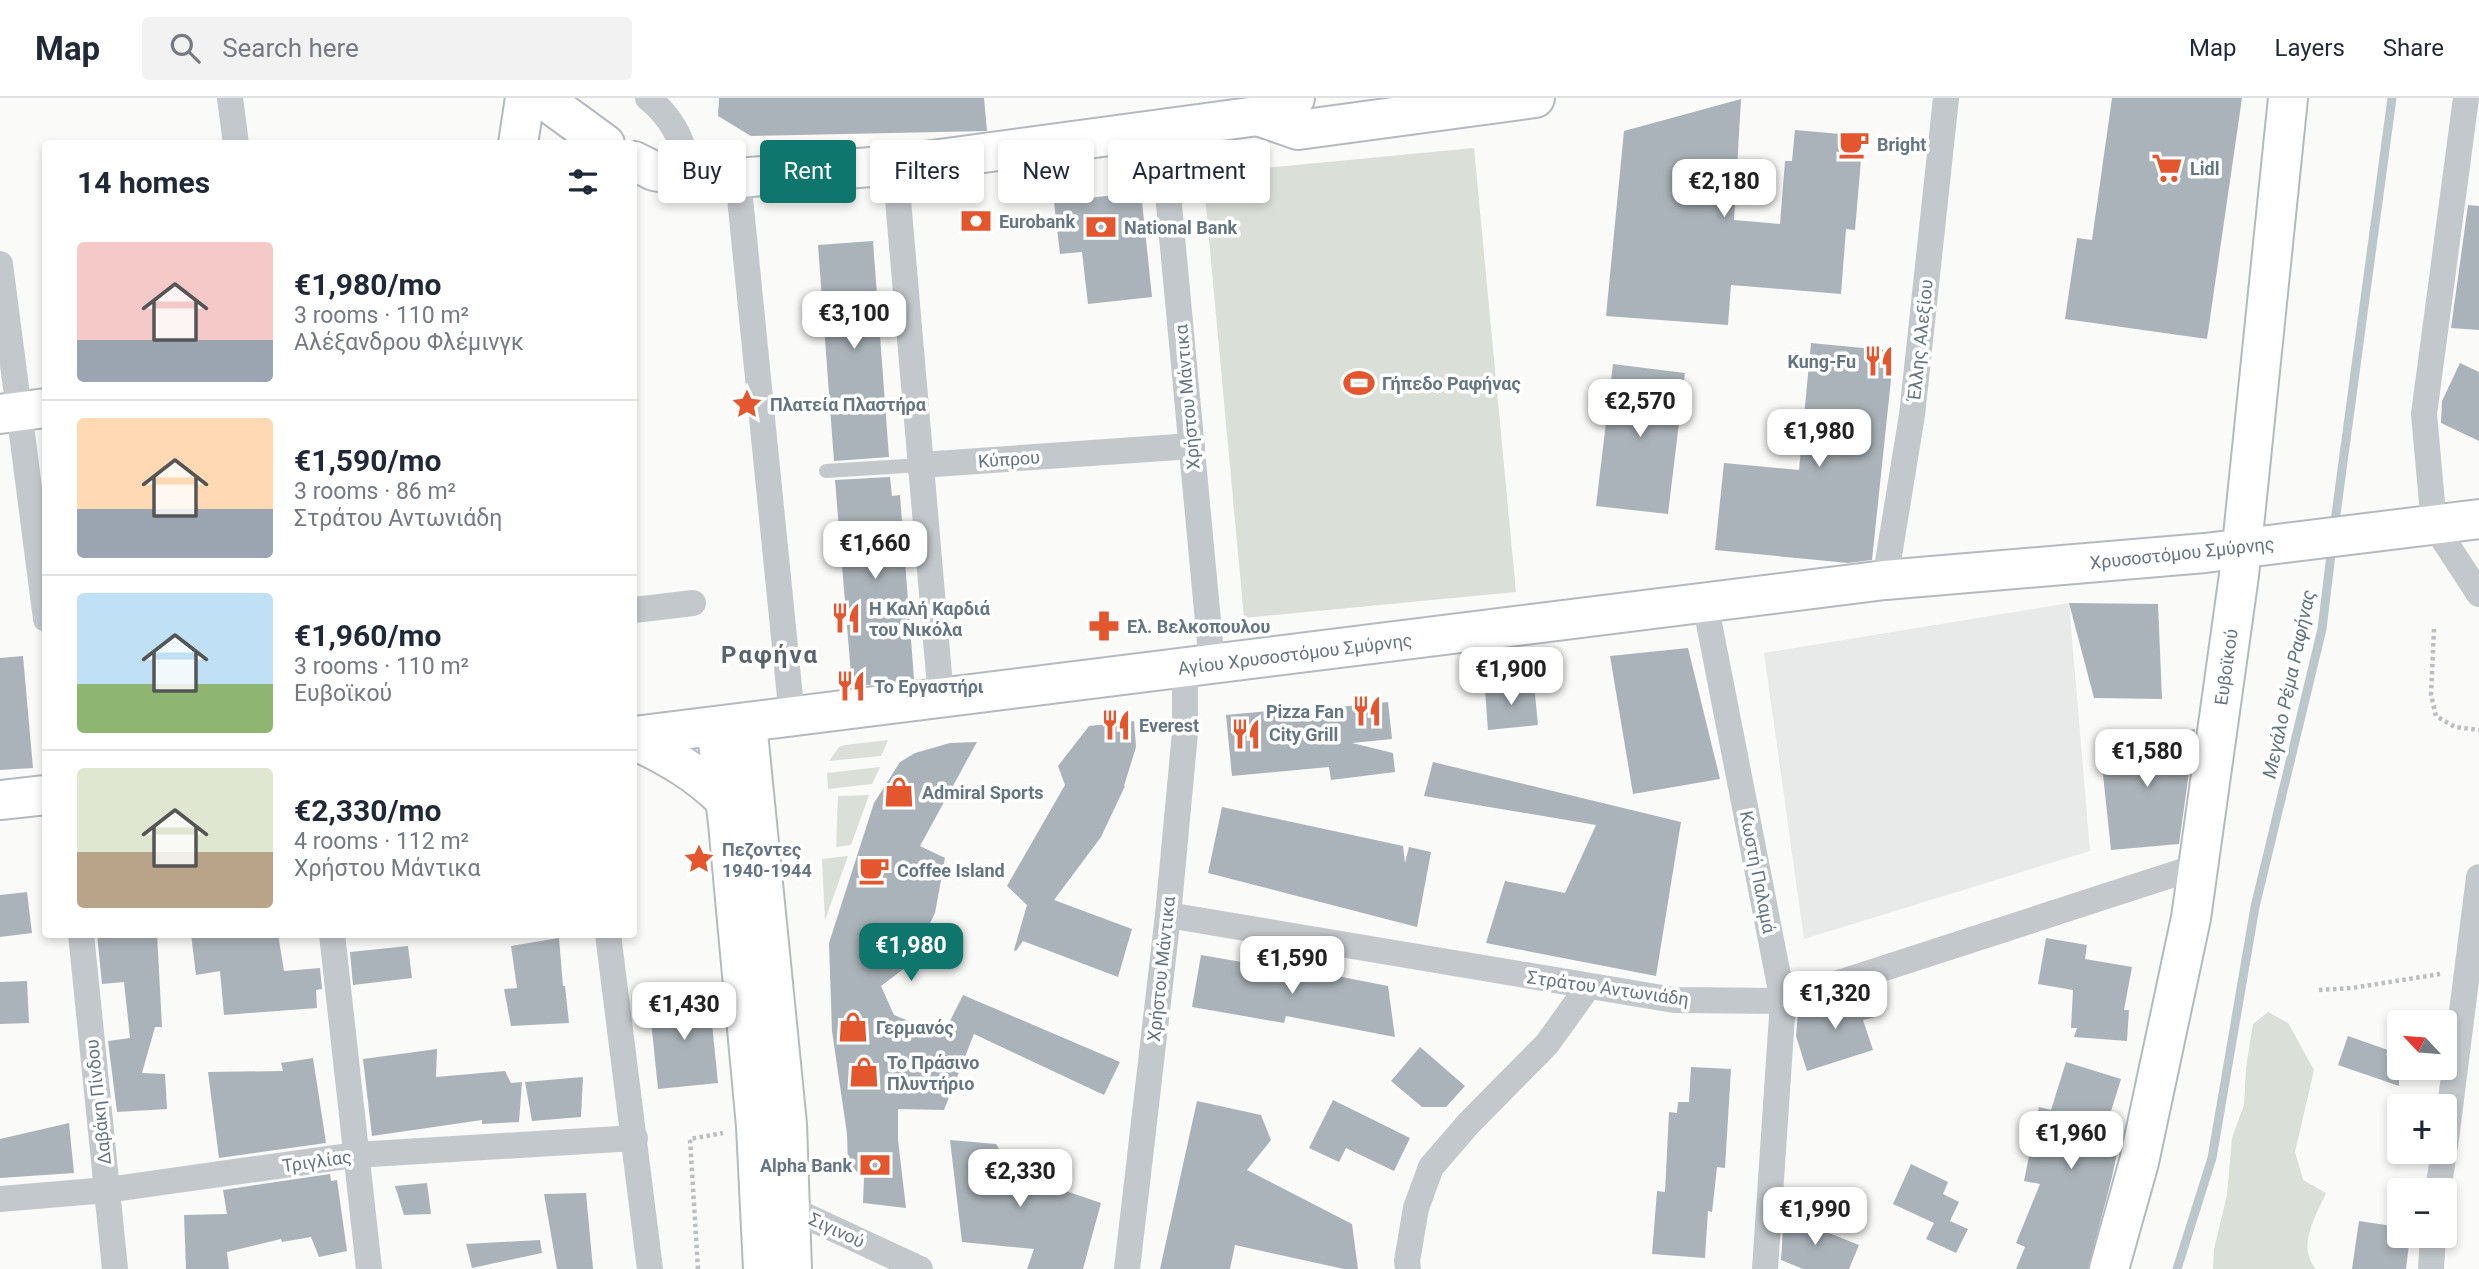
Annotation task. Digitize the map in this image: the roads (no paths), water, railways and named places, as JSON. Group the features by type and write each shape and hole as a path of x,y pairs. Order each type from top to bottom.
{"main road":[{"path":"519,140 525,98"},
{"path":"541,98 600,140"},
{"path":"984,153 1162,130 1295,98"},
{"path":"1259,107 1298,130 1535,98"},
{"name":"Ευβοϊκού","path":"2109,1269 2139,1162 2191,918 2199,866 2242,549 2288,98"},
{"path":"637,162 658,172"},
{"path":"746,177 870,167"},
{"name":"Χρυσοστόμου Σμύρνης","path":"1885,580 2242,549 2479,519"},
{"name":"Αγίου Χρυσοστόμου Σμύρνης","path":"637,738 1885,580"},
{"path":"731,724 725,800 756,1126 763,1269"},
{"path":"731,724 787,1124 792,1269"},
{"path":"637,740 706,781 725,800"},
{"path":"0,800 42,795"}],"street":[{"path":"230,98 235,140"},
{"path":"649,98 673,123 682,140"},
{"name":"Έλλης Αλεξίου","path":"1885,580 1912,415 1946,98"},
{"path":"2466,98 2424,414 2416,527 2479,594"},
{"name":"Χρήστου Μάντικα","path":"1127,1269 1168,915 1185,733 1199,666 1192,446 1162,130"},
{"path":"741,203 792,717"},
{"path":"898,203 941,698"},
{"path":"0,264 22,412 42,584"},
{"name":"Κύπρου","path":"921,466 1192,446"},
{"path":"637,610 692,603"},
{"name":"Κωστή Παλαμά","path":"1705,603 1783,1001 1765,1269"},
{"name":"Στράτου Αντωνιάδη","path":"1168,915 1674,1000 1783,1001 2199,866"},
{"path":"2451,1094 2479,877"},
{"name":"Δαβάκη Πίνδου","path":"81,938 116,1269"},
{"path":"332,938 369,1269"},
{"path":"609,938 650,1269"},
{"path":"1408,1269 1416,1208 1431,1167 1469,1123 1547,1044 1588,987"},
{"name":"Τριγλίας","path":"0,1199 107,1190 355,1155 635,1138"},
{"name":"Σιγινού","path":"791,1209 920,1269"},
{"path":"2431,1269 2432,1248"}],"lane":[{"name":"Κύπρου","path":"825,471 921,466"}],"waterway":[{"name":"Μεγάλο Ρέμα Ραφήνας","path":"2334,529 2392,98"},
{"name":"Μεγάλο Ρέμα Ραφήνας","path":"2177,1269 2212,1158 2255,907 2322,629 2332,546"}],"place":[{"name":"Bright","path":"1854,144"},
{"name":"Lidl","path":"2167,168"},
{"name":"Eurobank","path":"976,221"},
{"name":"National Bank","path":"1101,227"},
{"name":"Kung-Fu","path":"1879,361"},
{"name":"Γήπεδο Ραφήνας","path":"1359,383"},
{"name":"Πλατεία Πλαστήρα","path":"747,404"},
{"name":"Η Καλή Καρδιά του Νικόλα","path":"846,618"},
{"name":"Ελ. Βελκοπουλου","path":"1104,626"},
{"name":"Το Εργαστήρι","path":"851,686"},
{"name":"Pizza Fan","path":"1367,711"},
{"name":"Everest","path":"1116,725"},
{"name":"City Grill","path":"1246,734"},
{"name":"Admiral Sports","path":"899,792"},
{"name":"Πεζοντες 1940-1944","path":"699,859"},
{"name":"Coffee Island","path":"874,870"},
{"name":"Γερμανός","path":"853,1027"},
{"name":"Το Πράσινο Πλυντήριο","path":"864,1072"},
{"name":"Alpha Bank","path":"875,1165"}],"district":[{"name":"Ραφήνα","path":"770,655"}]}
